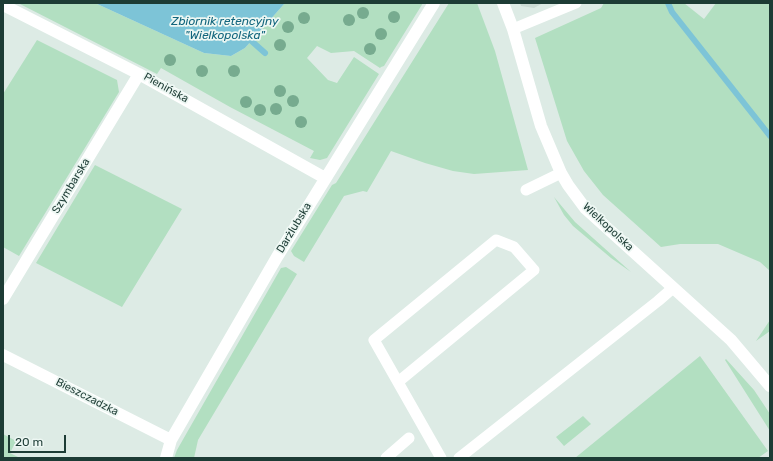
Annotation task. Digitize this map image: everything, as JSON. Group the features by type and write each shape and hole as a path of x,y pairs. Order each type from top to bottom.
{"street":[{"name":"Darżlubska","path":"166,458 171,440 277,257 434,3"},
{"name":"Wielkopolska","path":"503,3 513,29 541,126 568,186 585,208 730,340 770,386"},
{"name":"Pienińska","path":"3,5 139,74 325,178"},
{"name":"Szymbarska","path":"3,299 139,74"},
{"name":"Bieszczadzka","path":"3,355 171,440"}],"lane":[{"path":"513,29 576,3"},
{"path":"526,190 561,173"},
{"path":"398,382 534,270 514,247 496,240 374,340 441,458"},
{"path":"459,458 673,288"},
{"path":"386,458 409,438"}],"shaded area":[{"path":"520,3 543,3 534,8 521,6"}],"green space":[{"path":"18,3 95,3 204,53 231,56 245,48 285,3 423,3 384,66 380,68 354,51 331,53 317,46 307,58 328,80 337,83 354,57 379,74 327,158 320,160 310,158 314,151 230,107 161,68 157,74"},
{"path":"449,3 477,3 495,51 528,170 474,174 453,171 391,151 367,192 363,191 344,196 304,262 294,256 291,251 332,185 336,183"},
{"path":"604,3 684,3 704,19 716,3 770,3 770,271 760,262 718,244 680,244 661,247 603,195 584,171 567,141 535,38 601,8"},
{"path":"37,40 117,80 119,92 19,256 3,247 3,94"},
{"path":"95,165 182,209 122,307 36,263"},
{"path":"554,197 575,222 631,272 611,258 573,226 564,215"},
{"path":"286,267 297,274 198,440 194,458 174,458 177,450 281,268"},
{"path":"770,320 770,331 756,341"},
{"path":"700,356 768,451 758,458 575,458"},
{"path":"726,359 754,390 770,414 770,431 725,360"},
{"path":"583,416 591,424 564,446 556,437"},
{"path":"3,434 16,441 10,453 20,458 3,458"}],"water":[{"name":"Zbiornik retencyjny \"Wielkopolska\"","path":"95,3 285,3 245,48 231,56 204,53"}],"waterway":[{"path":"668,3 672,12 770,136"},
{"path":"247,37 265,53"}]}
